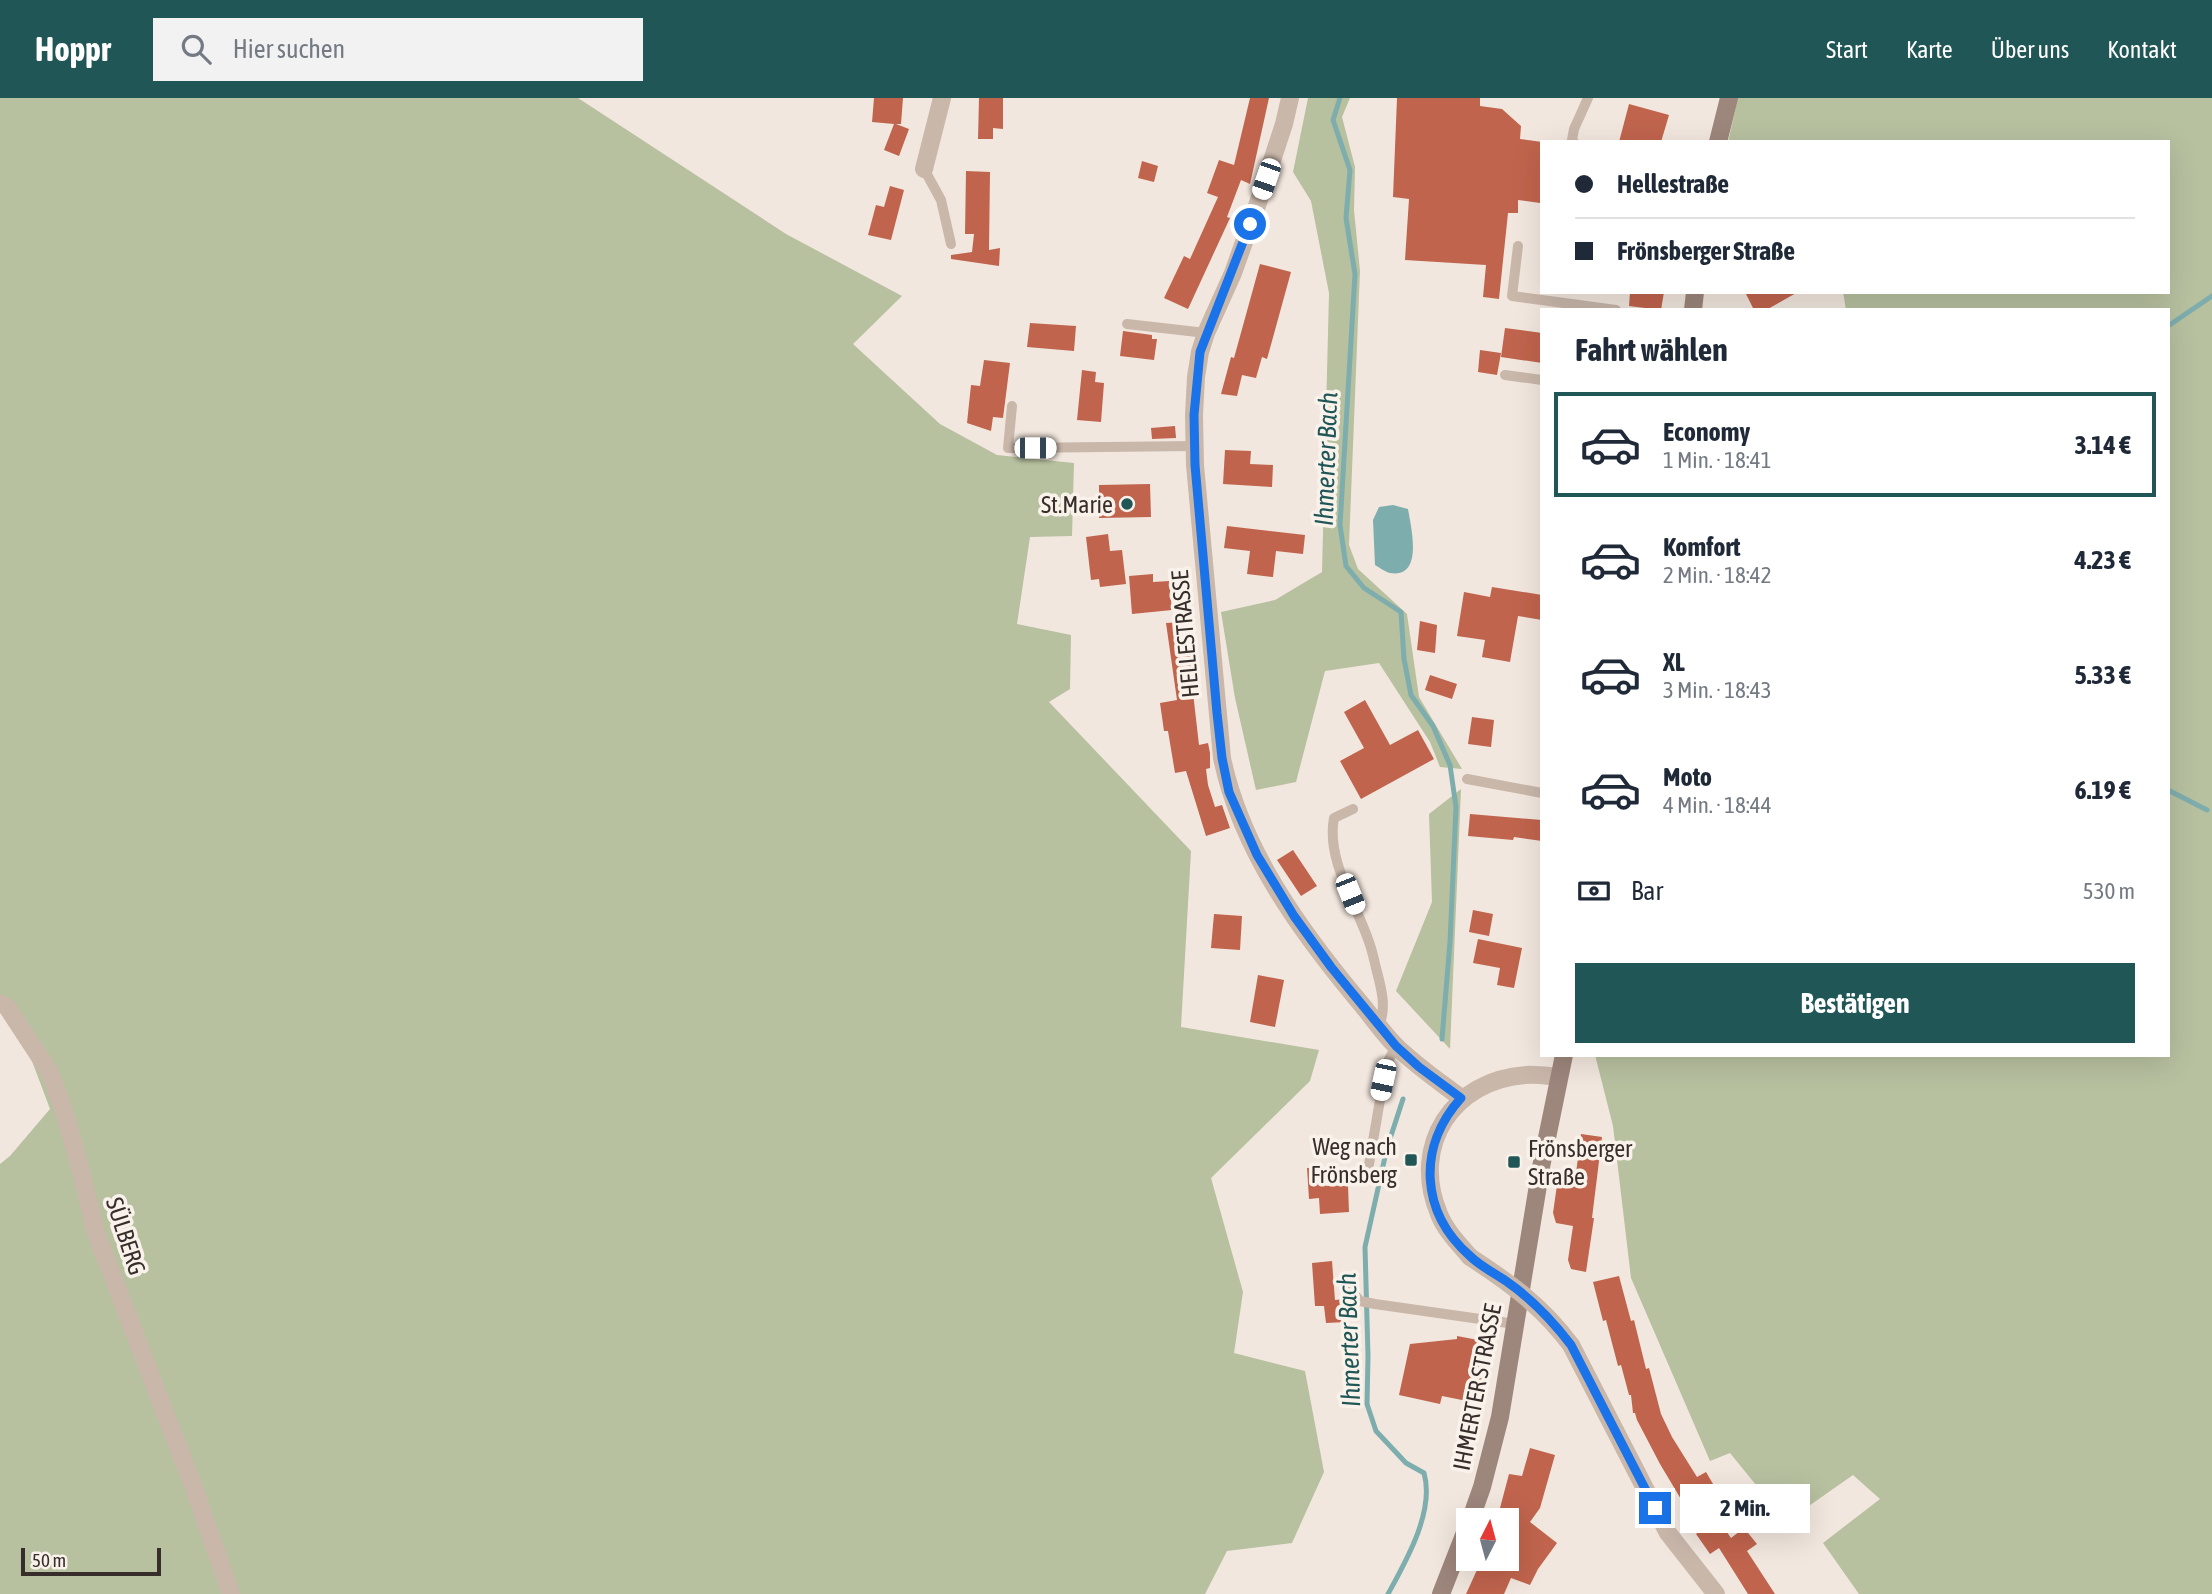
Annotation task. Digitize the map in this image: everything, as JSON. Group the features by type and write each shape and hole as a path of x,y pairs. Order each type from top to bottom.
{"main road":[{"path":"1718,140 1729,98"},
{"name":"IHMERTER STRASSE","path":"1474,1508 1500,1417 1563,1057"},
{"name":"IHMERTER STRASSE","path":"1441,1594 1456,1556"}],"street":[{"path":"924,169 942,98"},
{"name":"HELLESTRASSE","path":"1290,98 1281,135 1259,200 1220,304 1206,333 1196,377 1194,446 1222,758 1229,792 1257,855 1294,916 1331,967 1396,1046 1461,1098"},
{"name":"SÜLBERG","path":"2,1001 49,1071 75,1148 96,1233 195,1491 231,1594"},
{"path":"1558,1077 1527,1074 1501,1079 1480,1086 1461,1098 1449,1112 1434,1141 1430,1161 1430,1180 1439,1216 1470,1257 1530,1300 1553,1321 1571,1345 1668,1533 1708,1591"}],"lane":[{"path":"1572,140 1588,98"},
{"path":"924,169 941,200 951,244"},
{"path":"1518,246 1512,296 1601,308"},
{"path":"1127,324 1206,333"},
{"path":"1505,375 1540,380"},
{"path":"1012,406 1008,448 1194,446"},
{"path":"1467,779 1540,793"},
{"path":"1353,809 1334,818 1331,833 1341,873 1370,944 1380,981 1384,1008 1379,1026"},
{"path":"1367,1176 1386,1065 1396,1046"},
{"path":"1350,1289 1360,1301 1515,1324"}],"green space":[{"path":"0,98 578,98 786,234 902,296 853,344 940,424 997,455 1074,463 1072,536 1030,537 1017,624 1071,635 1070,689 1049,702 1191,851 1181,1027 1319,1050 1310,1081 1211,1178 1243,1292 1234,1353 1305,1371 1324,1472 1292,1543 1227,1551 1205,1594 0,1594 0,1164 50,1109 26,1045 0,995"},
{"path":"1308,98 1350,98 1342,117 1355,167 1354,210 1360,271 1349,545 1358,569 1407,614 1419,697 1462,769 1440,767 1430,742 1379,663 1325,671 1296,782 1256,790 1235,698 1221,612 1275,600 1322,572 1329,293 1311,201 1293,172"},
{"path":"1738,98 2212,98 2212,1594 1859,1594 1823,1543 1880,1499 1853,1475 1786,1522 1730,1453 1710,1461 1631,1278 1613,1126 1596,1057 2170,1057 2170,308 1846,308 1843,294 2170,294 2170,140 1728,140"},
{"path":"1461,789 1450,1049 1396,991 1432,902 1429,814"}],"water":[{"path":"1393,505 1408,509 1413,539 1411,560 1408,568 1401,573 1388,572 1375,565 1373,520 1379,507"}],"building":[{"path":"874,98 903,98 901,124 896,124 909,129 899,156 884,150 894,124 872,122"},
{"path":"979,98 1003,98 1003,129 993,128 993,139 978,139"},
{"path":"1250,98 1269,98 1250,184 1241,180 1227,217 1230,218 1188,309 1164,298 1184,256 1190,259 1218,197 1207,193 1219,160 1234,165"},
{"path":"1397,98 1480,98 1480,106 1502,109 1521,126 1520,139 1540,142 1540,203 1518,200 1518,213 1508,213 1499,299 1483,297 1486,265 1405,260 1409,199 1393,197"},
{"path":"1629,104 1669,115 1662,140 1620,140"},
{"path":"1142,161 1158,166 1154,182 1138,178"},
{"path":"966,171 990,172 989,250 1000,248 999,266 951,259 951,255 972,252 974,234 965,234"},
{"path":"890,186 904,190 891,240 868,235 876,205 884,207"},
{"path":"1260,264 1291,272 1267,359 1262,357 1256,378 1242,375 1237,396 1221,394 1231,357 1234,358"},
{"path":"1630,294 1664,294 1661,308 1629,306"},
{"path":"1746,294 1794,294 1770,308 1753,308"},
{"path":"1030,323 1076,326 1074,351 1027,347"},
{"path":"1505,328 1540,333 1540,363 1501,357"},
{"path":"1123,331 1152,335 1152,339 1157,339 1154,360 1120,356"},
{"path":"1480,350 1501,353 1497,375 1478,372"},
{"path":"984,360 1010,363 1003,418 993,417 991,431 967,423 971,385 980,386"},
{"path":"1082,370 1096,372 1095,382 1104,383 1101,422 1077,420"},
{"path":"1175,426 1176,438 1152,439 1151,428"},
{"path":"1225,450 1251,451 1250,464 1273,465 1272,487 1223,484"},
{"path":"1150,484 1151,517 1099,518 1099,485"},
{"path":"1227,526 1305,535 1303,554 1276,551 1273,577 1247,574 1250,551 1224,548"},
{"path":"1108,534 1110,551 1122,550 1126,584 1100,587 1099,579 1091,580 1086,537"},
{"path":"1153,574 1153,582 1169,581 1172,610 1132,614 1129,576"},
{"path":"1492,587 1540,595 1540,620 1518,616 1510,662 1482,657 1485,640 1457,636 1464,592 1490,597"},
{"path":"1420,621 1437,625 1435,653 1417,650"},
{"path":"1181,622 1183,647 1192,645 1197,683 1192,684 1199,745 1208,743 1210,753 1210,768 1206,769 1208,785 1215,807 1222,805 1230,828 1206,836 1186,771 1175,773 1160,703 1177,700 1166,623"},
{"path":"1430,675 1457,684 1452,699 1425,690"},
{"path":"1365,700 1390,745 1418,730 1434,759 1361,799 1340,761 1364,748 1344,712"},
{"path":"1472,717 1494,720 1491,747 1468,744"},
{"path":"1470,814 1540,820 1540,841 1468,836"},
{"path":"1293,850 1317,886 1301,896 1277,860"},
{"path":"1473,910 1493,914 1489,936 1469,932"},
{"path":"1214,914 1242,916 1240,950 1211,948"},
{"path":"1478,939 1522,948 1514,988 1497,985 1500,968 1473,963"},
{"path":"1258,975 1284,980 1275,1027 1250,1022"},
{"path":"1581,1134 1602,1137 1586,1272 1571,1269 1568,1260 1573,1226 1556,1223 1553,1213 1558,1178 1575,1181"},
{"path":"1325,1167 1326,1186 1348,1185 1349,1212 1320,1214 1319,1198 1309,1199 1307,1168"},
{"path":"1332,1261 1335,1300 1345,1299 1347,1322 1326,1323 1324,1306 1315,1306 1312,1263"},
{"path":"1619,1276 1631,1321 1634,1320 1646,1369 1649,1368 1661,1414 1672,1437 1697,1477 1706,1472 1726,1506 1714,1513 1731,1538 1744,1528 1757,1544 1747,1551 1775,1594 1748,1594 1719,1548 1710,1554 1696,1534 1700,1531 1633,1413 1631,1395 1621,1365 1618,1366 1593,1282"},
{"path":"1457,1336 1494,1343 1482,1404 1442,1396 1440,1404 1399,1395 1410,1344 1457,1339"},
{"path":"1530,1448 1555,1455 1540,1508 1530,1522 1557,1543 1530,1585 1511,1578 1504,1594 1466,1594 1476,1572 1519,1572 1519,1508 1500,1508 1509,1474 1522,1476"}],"waterway":[{"name":"Ihmerter Bach","path":"1340,98 1333,120 1350,170 1346,218 1355,274 1340,525 1346,566 1364,588 1401,612 1404,659 1411,695 1433,726 1450,765 1456,807 1450,942 1442,1039"},
{"path":"2170,325 2212,296"},
{"path":"2170,791 2207,810"},
{"name":"Ihmerter Bach","path":"1388,1594 1417,1535 1426,1503 1424,1473 1406,1463 1376,1431 1367,1404 1365,1247 1387,1148 1403,1099"}],"place":[{"name":"St.Marie","path":"1127,504"},
{"name":"Weg nach Frönsberg","path":"1411,1160"},
{"name":"Frönsberger Straße","path":"1514,1162"}],"route":[{"path":"1250,224 1200,352 1194,415 1195,465 1217,713 1229,792 1257,855 1294,916 1331,967 1396,1046 1461,1098 1449,1112 1434,1141 1430,1161 1430,1180 1439,1216 1470,1257 1530,1300 1553,1321 1571,1345 1655,1508"}]}
